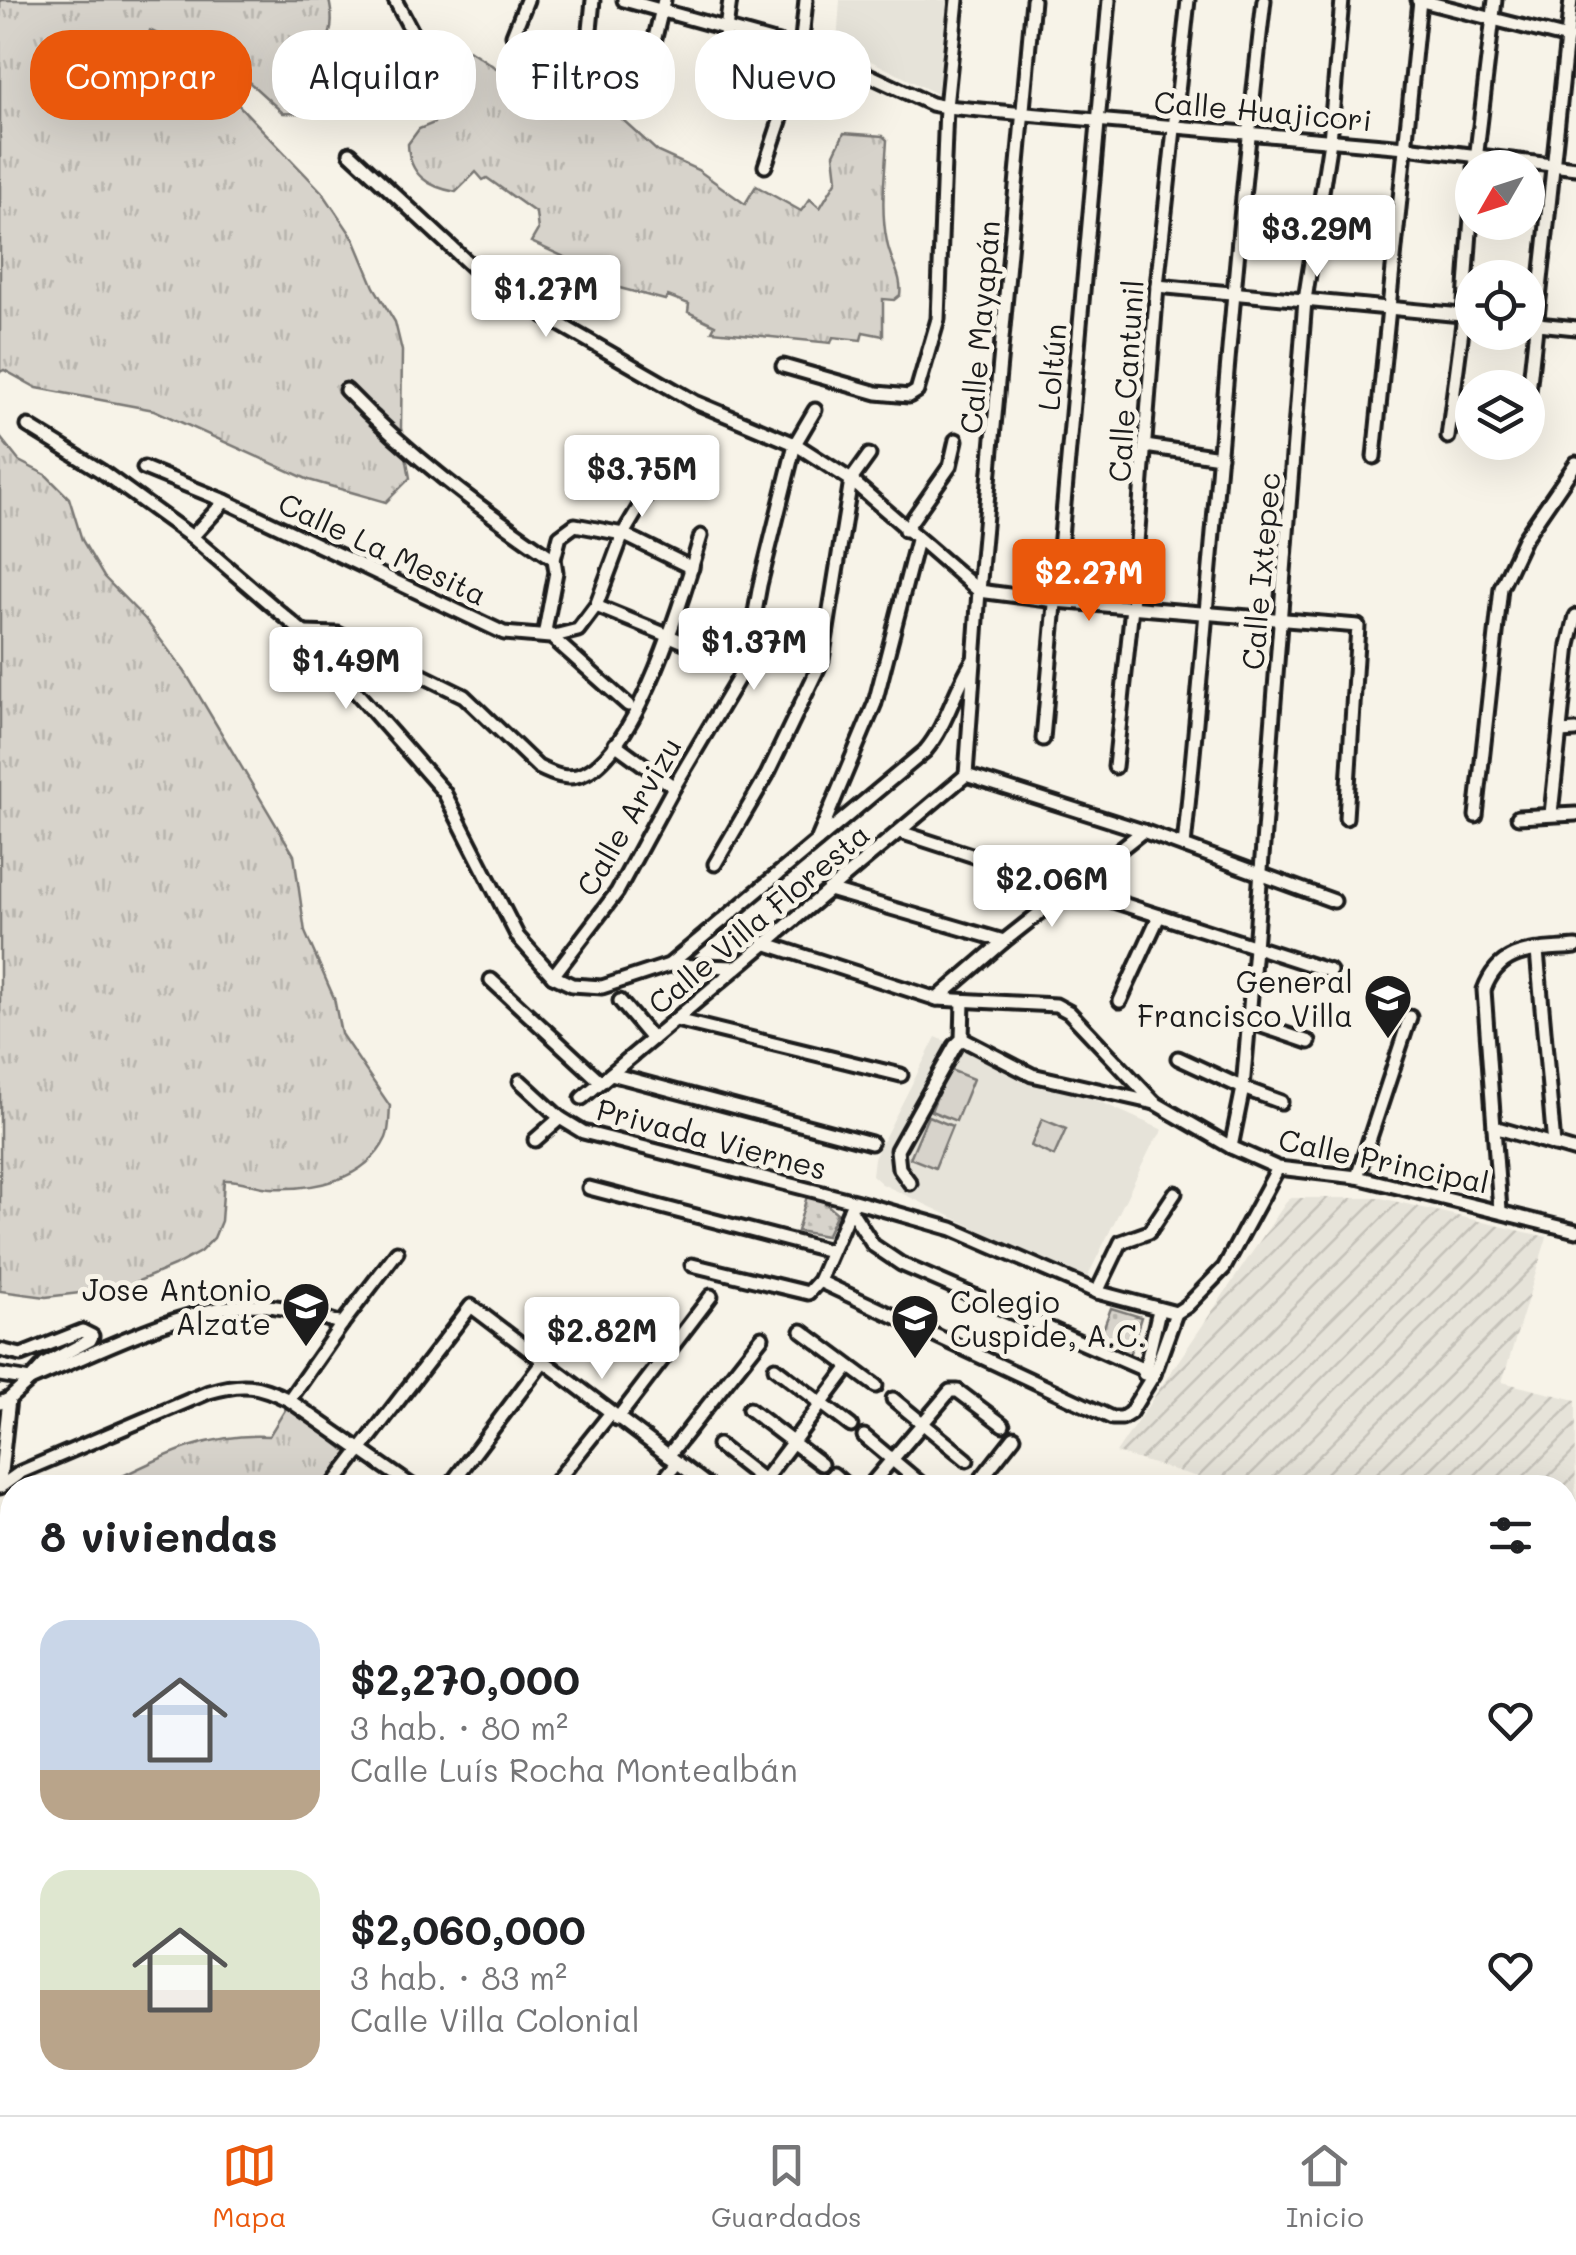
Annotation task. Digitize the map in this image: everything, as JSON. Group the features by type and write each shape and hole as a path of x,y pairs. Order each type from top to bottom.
{"street":[{"path":"395,0 411,30"},
{"path":"515,30 527,0"},
{"path":"590,30 594,0"},
{"name":"Calle Huajicori","path":"624,0 663,6 725,30"},
{"path":"725,30 730,0"},
{"path":"800,30 806,0"},
{"path":"782,366 842,384 909,396 917,391 938,319 946,107 956,0"},
{"name":"Calle Mayapán","path":"966,775 1032,0"},
{"name":"Loltún","path":"1043,739 1109,0"},
{"name":"Calle Cantunil","path":"1115,766 1132,607 1157,286 1188,0"},
{"path":"1184,846 1208,615 1248,132 1264,0"},
{"name":"Calle Ixtepec","path":"1231,1147 1243,1088 1256,948 1305,300 1330,140 1342,0"},
{"path":"1374,457 1419,0 1568,38"},
{"path":"1477,150 1494,0"},
{"path":"1540,260 1571,0"},
{"name":"Calle Huajicori","path":"871,76 946,107 1406,147 1455,158"},
{"path":"765,166 781,120"},
{"path":"350,154 480,274 695,402 796,444 851,480 980,591 1358,626 1346,818"},
{"name":"Calle Huajicori","path":"1545,166 1576,168"},
{"path":"1157,286 1455,314"},
{"path":"1545,325 1576,328"},
{"path":"1448,437 1462,350"},
{"path":"346,390 390,435 454,489 554,559"},
{"name":"Calle Arvizu","path":"553,976 617,892 745,668 760,586 796,444 815,410"},
{"path":"28,426 100,471 192,537 304,633 444,792 511,926 553,976"},
{"path":"905,530 950,466 956,440"},
{"path":"1145,446 1220,457"},
{"path":"715,864 766,775 822,660 851,480 870,456"},
{"path":"1476,816 1502,588 1524,538 1569,483 1576,463"},
{"name":"Calle La Mesita","path":"144,468 225,501 504,634 550,637"},
{"path":"550,637 578,630 596,606 623,534 651,487"},
{"path":"192,537 225,501"},
{"path":"628,705 543,627 552,604 554,559 560,536 575,525 623,534 692,568"},
{"path":"304,633 338,634 464,696 538,767 553,774 584,774 615,744 652,677 701,536"},
{"path":"816,845 875,703 917,540"},
{"path":"596,606 745,668"},
{"path":"1551,814 1576,616"},
{"name":"Calle Mayapán","path":"553,976 589,989 669,965 925,751 939,734 958,682 974,659"},
{"path":"1560,732 1576,731"},
{"path":"615,744 674,787"},
{"path":"966,775 1334,900"},
{"name":"Calle Villa Floresta","path":"582,1098 966,775"},
{"path":"1518,817 1576,814"},
{"path":"900,832 1330,972"},
{"path":"937,998 1143,832"},
{"path":"829,890 1004,941"},
{"path":"1120,1001 1159,916"},
{"name":"Calle Principal","path":"764,943 937,998 1056,1005 1068,1012 1155,1103 1231,1147 1278,1168 1357,1177 1576,1231"},
{"path":"1500,1210 1484,990 1492,970 1508,956 1576,948"},
{"path":"1537,950 1554,1145"},
{"path":"669,965 735,967"},
{"path":"491,980 606,1078 871,1143"},
{"path":"620,1001 652,1039"},
{"path":"910,1183 899,1168 897,1150 962,1038 963,1001"},
{"path":"1357,1177 1410,1018"},
{"path":"676,1020 901,1075"},
{"path":"1247,1021 1309,1042"},
{"path":"962,1038 1032,1075 1155,1103"},
{"path":"1178,1058 1281,1102"},
{"name":"Privada Viernes","path":"520,1081 560,1118 582,1132 952,1229 1097,1292 1176,1313"},
{"path":"535,1140 560,1118"},
{"path":"1494,1127 1576,1151"},
{"path":"1148,1372 1176,1313 1224,1268 1278,1168"},
{"path":"589,1188 830,1252"},
{"path":"1097,1292 1121,1242 1149,1232 1175,1193"},
{"path":"692,1265 808,1294 819,1281 852,1205"},
{"path":"852,1205 873,1245 901,1264 1148,1372"},
{"path":"290,1400 397,1252"},
{"path":"819,1281 1112,1418 1122,1418 1130,1412 1146,1385 1158,1310"},
{"path":"562,1475 712,1296"},
{"path":"0,1375 30,1380 202,1312 250,1305 296,1309 342,1324"},
{"path":"340,1475 470,1306 693,1475"},
{"path":"0,1350 21,1354 82,1330 92,1336 45,1364 5,1401 1,1475"},
{"path":"802,1331 876,1386"},
{"path":"664,1475 762,1336"},
{"path":"458,1475 542,1363"},
{"path":"771,1475 848,1366"},
{"path":"775,1368 851,1426"},
{"path":"16,1475 209,1392 239,1383 290,1400 398,1475"},
{"path":"878,1475 950,1391 958,1392 1003,1425"},
{"path":"893,1398 967,1460"},
{"path":"749,1409 821,1464"},
{"path":"864,1436 909,1475"},
{"path":"984,1475 1014,1436"},
{"path":"718,1445 753,1475"}],"shaded area":[{"path":"840,0 949,0 937,94 871,61 871,30 838,30"},
{"path":"936,1037 1052,1087 1063,1085 1163,1130 1086,1280 882,1184 872,1175 874,1158"},
{"path":"1289,1198 1381,1198 1547,1237 1502,1382 1576,1400 1576,1475 1191,1475 1116,1453"}],"green space":[{"path":"0,0 329,0 331,30 272,30 272,103 252,85 252,30 30,30 30,120 252,119 323,193 354,239 374,287 395,322 402,351 401,428 410,478 386,502 309,480 154,410 37,388 4,370 0,372"},
{"path":"476,55 496,68 496,120 623,120 658,152 698,170 745,204 756,186 801,211 810,199 820,208 837,180 834,154 844,133 883,136 887,140 885,230 900,295 894,300 883,299 883,336 863,332 861,340 833,337 831,343 712,331 715,325 688,312 689,304 668,296 665,300 612,286 590,275 591,269 531,242 538,230 536,213 487,178 483,180 476,172 456,192 422,178 412,164 408,144 419,129 434,123 476,120"},
{"path":"0,437 19,461 46,475 69,498 82,540 104,577 145,619 185,672 294,855 305,932 334,998 341,1034 390,1106 386,1138 377,1153 352,1173 320,1184 286,1188 224,1180 221,1221 214,1238 200,1252 122,1288 46,1297 0,1291"},
{"path":"948,1069 973,1079 956,1121 931,1111"},
{"path":"928,1116 952,1126 935,1168 910,1158"},
{"path":"1042,1119 1066,1129 1054,1156 1031,1146"},
{"path":"807,1196 824,1202 837,1213 826,1236 797,1231"},
{"path":"1111,1308 1141,1317 1128,1359 1097,1345"},
{"path":"288,1405 350,1454 332,1475 125,1475 201,1443 269,1436"}],"place":[{"name":"General Francisco Villa","path":"1388,1040"},
{"name":"Jose Antonio Alzate","path":"306,1348"},
{"name":"Colegio Cuspide, A.C.","path":"915,1360"}]}
